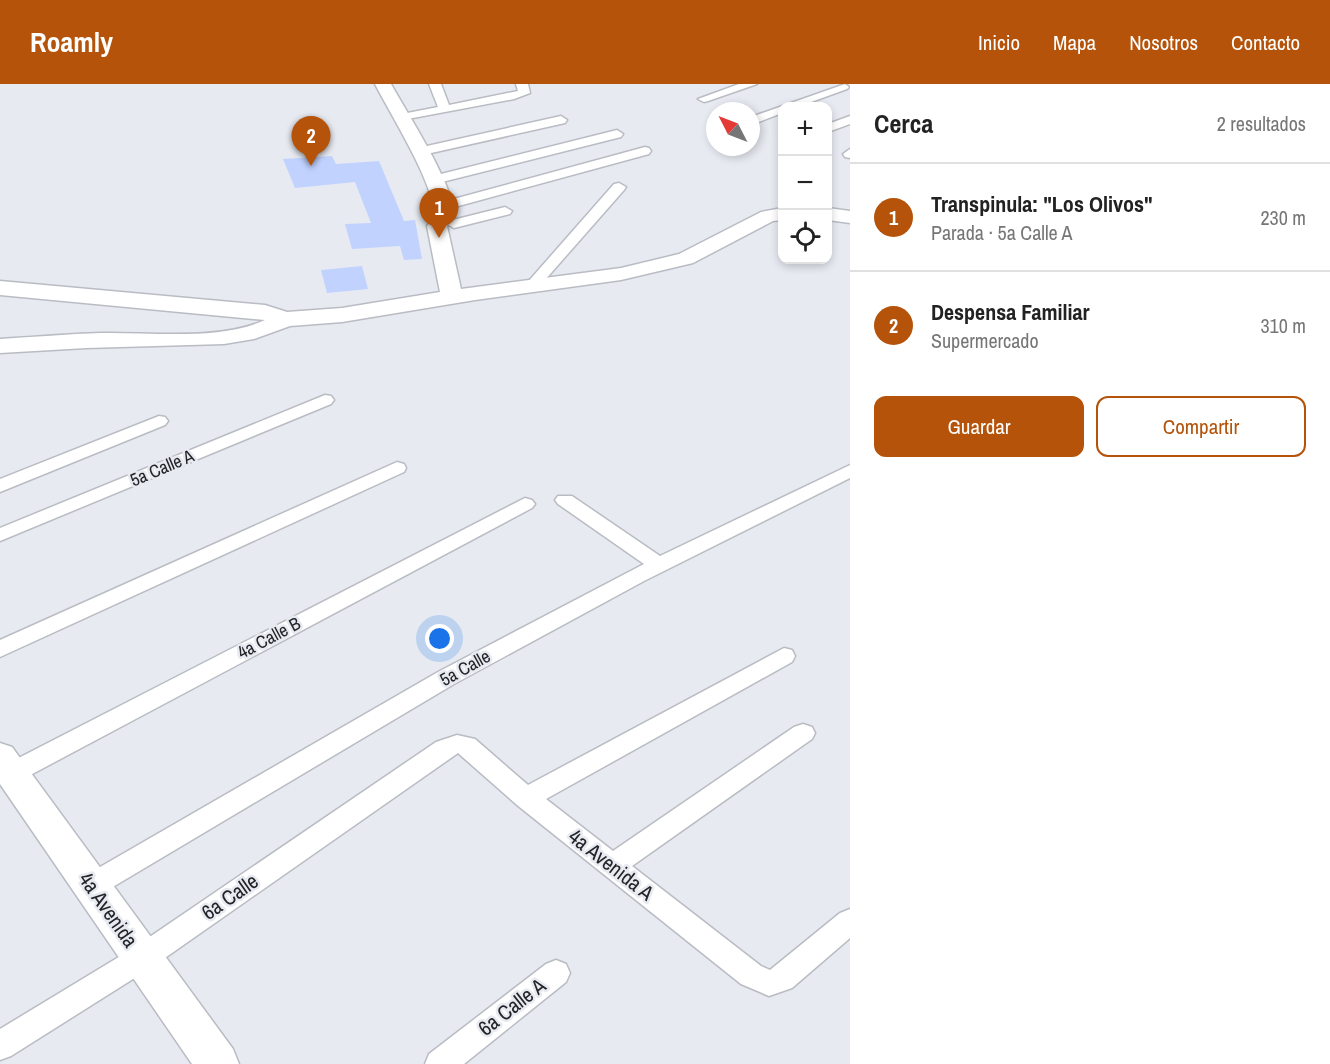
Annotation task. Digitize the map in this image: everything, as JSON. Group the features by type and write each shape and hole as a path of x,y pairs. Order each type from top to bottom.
{"street":[{"path":"383,84 434,180 470,278 478,281 509,289 621,274 686,259 768,216 778,215"},
{"path":"435,84 445,110"},
{"path":"401,118 514,96 524,92 522,84"},
{"path":"704,99 752,84"},
{"path":"801,102 842,87"},
{"path":"760,118 778,112"},
{"path":"418,152 561,120"},
{"path":"832,127 850,120"},
{"path":"434,180 617,134"},
{"path":"452,297 437,226 447,215 645,151"},
{"path":"532,286 619,187"},
{"path":"447,215 505,211"},
{"path":"832,214 850,216"},
{"path":"0,288 265,312 285,318 353,314 452,297 470,278"},
{"path":"0,346 213,338 258,330 285,318"},
{"name":"5a Calle A","path":"0,535 325,400"},
{"path":"0,486 159,421"},
{"path":"0,649 398,468"},
{"name":"5a Calle","path":"92,886 446,678 659,565 850,471"},
{"path":"565,500 659,565"},
{"name":"4a Calle B","path":"6,765 525,504"},
{"path":"526,798 784,656"},
{"path":"612,866 803,733"},
{"name":"4a Avenida A","path":"457,744 466,745 526,798 751,975 770,983 782,979 850,921"},
{"name":"6a Calle","path":"0,1046 142,958 445,748 457,744"},
{"name":"4a Avenida","path":"6,765 217,1064"},
{"name":"6a Calle A","path":"440,1064 556,973"}],"building":[{"path":"332,156 336,164 379,161 404,221 415,220 422,259 404,260 400,246 352,249 345,224 371,223 355,182 295,188 283,159"},
{"path":"362,266 368,289 327,293 321,270"}],"place":[{"name":"Despensa Familiar","path":"311,166"},
{"name":"Transpinula: \"Los Olivos\"","path":"439,238"}]}
